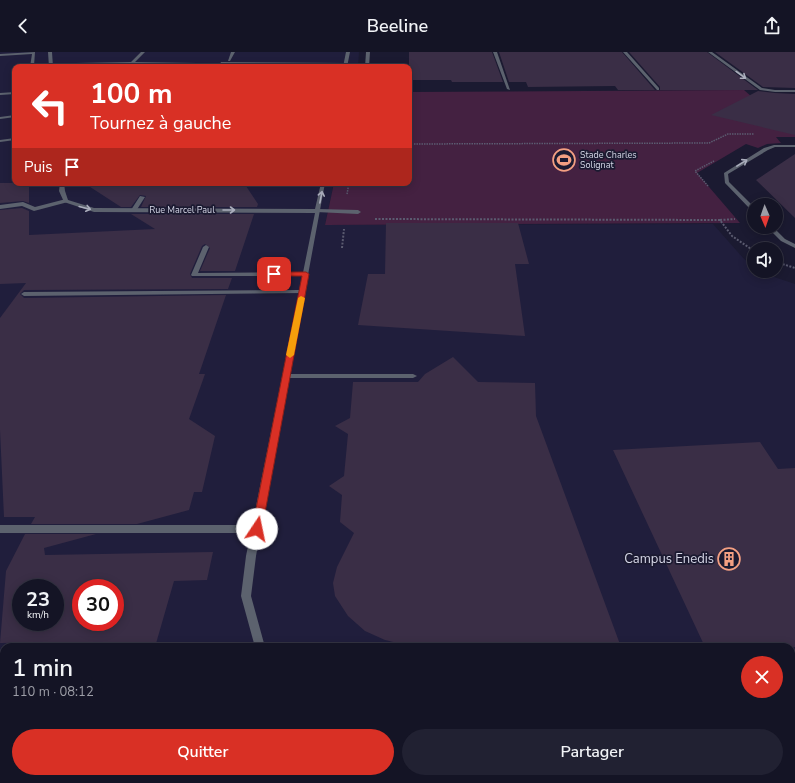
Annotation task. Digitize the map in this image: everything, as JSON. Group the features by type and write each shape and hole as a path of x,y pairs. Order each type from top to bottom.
{"street":[{"path":"50,52 51,64"},
{"path":"132,63 143,52"},
{"path":"228,60 233,52"},
{"path":"345,64 348,52"},
{"path":"367,64 368,52"},
{"path":"495,52 510,89"},
{"path":"625,52 658,89"},
{"path":"710,52 761,89 795,91"},
{"path":"0,55 34,53 32,64"},
{"path":"104,64 195,63 194,64"},
{"path":"0,94 12,93"},
{"path":"0,118 12,116"},
{"path":"0,141 12,139"},
{"path":"747,203 727,182 726,172 766,149 774,146 795,146"},
{"path":"0,207 23,204 34,209 66,201 62,191 62,186"},
{"path":"259,643 246,596 251,556 322,186"},
{"path":"134,210 142,196"},
{"name":"Rue Marcel Paul","path":"66,201 94,210 358,212"},
{"path":"777,234 783,240 795,246"},
{"path":"206,247 194,275 306,274"},
{"path":"24,294 302,292"},
{"path":"286,376 413,376"},
{"path":"0,529 257,529"}],"path":[{"path":"412,144 709,144 728,134 757,134"},
{"path":"347,198 349,186"},
{"path":"368,219 720,220 732,236 747,246"},
{"path":"783,264 795,268"}],"shaded area":[{"path":"0,52 359,52 358,64 12,64 12,186 333,186 325,225 713,224 747,261 747,278 777,278 795,284 795,643 0,643"},
{"name":"Stade Charles Solignat","path":"744,90 752,97 795,96 795,137 776,137 781,143 767,144 758,148 746,144 697,173 740,223 325,225 333,186 412,186 412,92"}],"building":[{"path":"409,52 492,52 503,82 412,80 412,64 409,64"},
{"path":"499,52 622,52 655,90 618,90 615,86 528,87 526,82 509,82"},
{"path":"629,52 707,52 758,90 660,90 660,87"},
{"path":"715,52 795,52 795,88 763,87"},
{"path":"758,91 795,94 795,135 711,115"},
{"path":"795,154 795,218 783,206 783,198 774,198 756,180"},
{"path":"0,183 12,183 12,186 29,186 29,203 23,201 0,203"},
{"path":"89,186 246,186 258,204 257,207 141,207 146,196 140,195 131,207 121,207"},
{"path":"22,208 29,211 29,235 155,229 131,214 254,214 235,271 200,271 210,248 205,244 202,246 190,274 192,278 232,278 228,289 24,290 20,294 24,298 226,295 199,374 205,374 189,419 215,436 202,492 194,492 189,510 137,524 31,524 35,517 4,517 0,430 0,318 26,283 0,284 0,210"},
{"path":"386,223 518,223 529,264 515,264 525,336 358,325 368,274 385,274"},
{"path":"453,357 478,382 535,383 536,416 620,643 397,643 385,640 365,631 348,616 335,596 333,583 337,567 354,533 340,522 342,495 329,486 344,476 348,434 335,426 350,418 353,382 418,382 425,374"},
{"name":"Campus Enedis","path":"760,442 778,469 795,468 795,643 703,643 613,450"},
{"path":"25,534 96,534 44,548 45,555 213,552 207,580 174,581 156,643 0,643 6,571"}],"slow traffic":[{"path":"290,355 301,298"}],"place":[{"name":"Stade Charles Solignat","path":"564,160"},
{"name":"Campus Enedis","path":"729,559"}],"route":[{"path":"257,529 306,274 274,274"}]}
